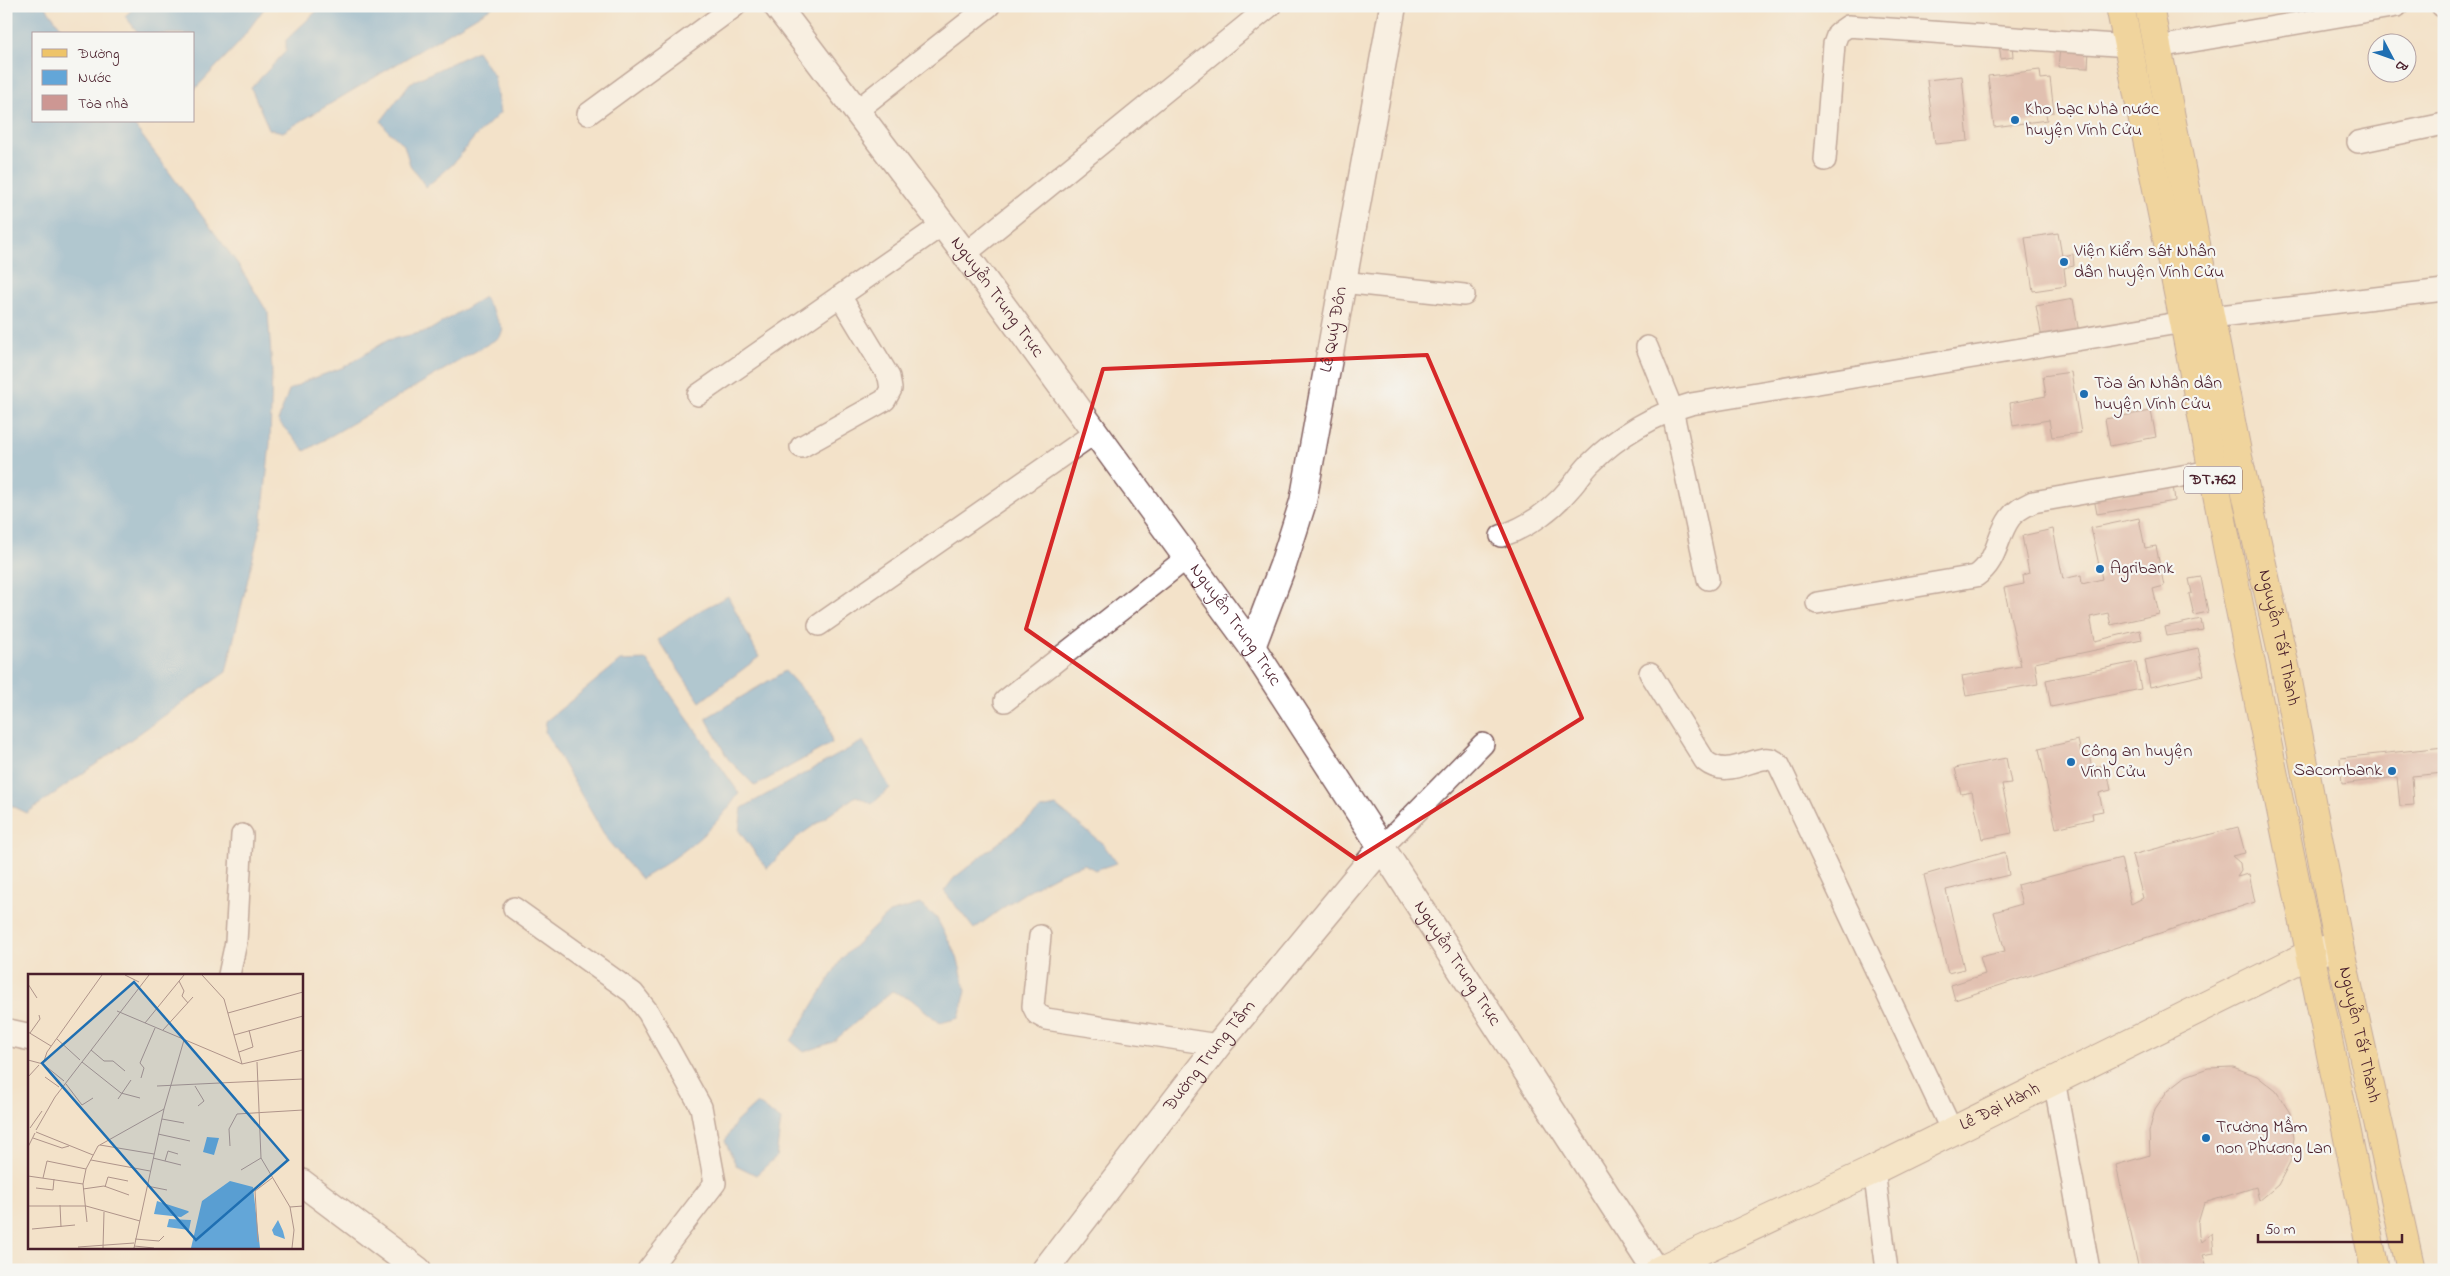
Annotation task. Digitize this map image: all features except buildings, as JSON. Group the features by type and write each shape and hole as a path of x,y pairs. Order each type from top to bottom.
{"main road":[{"name":"Nguyễn Tất Thành","path":"2120,6 2184,322 2211,471 2375,1270"},
{"name":"Nguyễn Tất Thành","path":"2149,6 2238,456 2286,671 2339,946 2411,1270"},
{"path":"2184,322 2211,317"},
{"path":"2254,677 2286,671"},
{"name":"Lê Đại Hành","path":"1657,1270 1874,1170 2310,954 2339,946"}],"street":[{"path":"588,114 735,6"},
{"name":"Nguyễn Trung Trực","path":"777,6 965,254 1252,647 1657,1270"},
{"path":"856,111 989,6"},
{"path":"965,254 1270,6"},
{"name":"Lê Quý Đôn","path":"1252,647 1283,565 1302,502 1314,451 1342,282 1393,6"},
{"path":"2158,47 2397,6"},
{"path":"1825,160 1834,44 1838,33 1848,26 2129,46"},
{"path":"2358,142 2444,124"},
{"path":"698,395 942,225"},
{"path":"1342,282 1464,295"},
{"path":"2211,317 2444,290"},
{"path":"801,447 885,400 891,389 889,377 840,296"},
{"path":"1501,536 1515,532 1560,500 1590,464 1607,448 1672,409 1690,404 2184,322"},
{"path":"1647,347 1672,409 1708,578"},
{"path":"819,625 1096,432"},
{"path":"1817,603 1976,576 1985,570 1992,560 2010,518 2021,508 2033,502 2211,471"},
{"path":"1005,701 1188,557"},
{"path":"1650,673 1705,761 1714,768 1725,770 1767,758 1776,760 1952,1131"},
{"path":"1382,847 1483,744"},
{"path":"229,974 236,942 242,835"},
{"name":"Đường Trung Tâm","path":"1045,1270 1218,1044 1382,847"},
{"path":"514,908 633,993 648,1012 701,1108 715,1183 648,1270"},
{"path":"1040,936 1033,1006 1037,1014 1046,1019 1218,1044"},
{"path":"6,1032 28,1037"},
{"path":"2054,1080 2089,1270"},
{"path":"1874,1170 1887,1270"},
{"path":"302,1183 418,1270"}],"highlighted area":[{"path":"1427,355 1582,718 1356,859 1026,629 1103,369"}],"water":[{"path":"6,6 45,6 64,32 32,32 32,122 132,122 238,264 268,313 272,369 270,444 262,519 226,672 27,813 6,803"},
{"path":"136,6 266,6 238,44 195,89 195,32 137,32 125,16"},
{"path":"322,6 494,6 283,132 269,129 251,88 286,51 286,40"},
{"path":"477,51 494,76 500,113 473,139 452,165 426,187 410,165 404,145 387,130 381,121 410,83"},
{"path":"484,297 503,329 500,337 305,451 278,421 289,390 306,381 344,367 388,340 428,331"},
{"path":"728,596 759,657 700,702 658,640 701,610"},
{"path":"647,660 739,793 719,819 695,842 669,862 641,879 608,841 545,732 546,721 620,661"},
{"path":"785,671 826,715 832,743 755,786 728,759 706,718"},
{"path":"863,741 890,788 872,804 856,796 796,838 767,869 739,831 742,808"},
{"path":"1056,806 1103,844 1117,863 1095,870 1084,864 1054,876 1013,901 974,929 944,891 954,878 1041,809"},
{"path":"920,904 936,917 957,956 966,991 959,1018 940,1023 912,1000 892,991 833,1042 804,1052 791,1041 842,958 889,913"},
{"path":"757,1103 781,1120 776,1157 756,1175 736,1165 725,1141 736,1122"}],"place":[{"name":"Kho bạc Nhà nước huyện Vĩnh Cửu","path":"2015,120"},
{"name":"Viện Kiểm sát Nhân dân huyện Vĩnh Cửu","path":"2064,262"},
{"name":"Tòa án Nhân dân huyện Vĩnh Cửu","path":"2084,394"},
{"name":"Agribank","path":"2100,569"},
{"name":"Công an huyện Vĩnh Cửu","path":"2071,762"},
{"name":"Sacombank","path":"2392,771"},
{"name":"Trường Mầm non Phương Lan","path":"2206,1138"}]}
